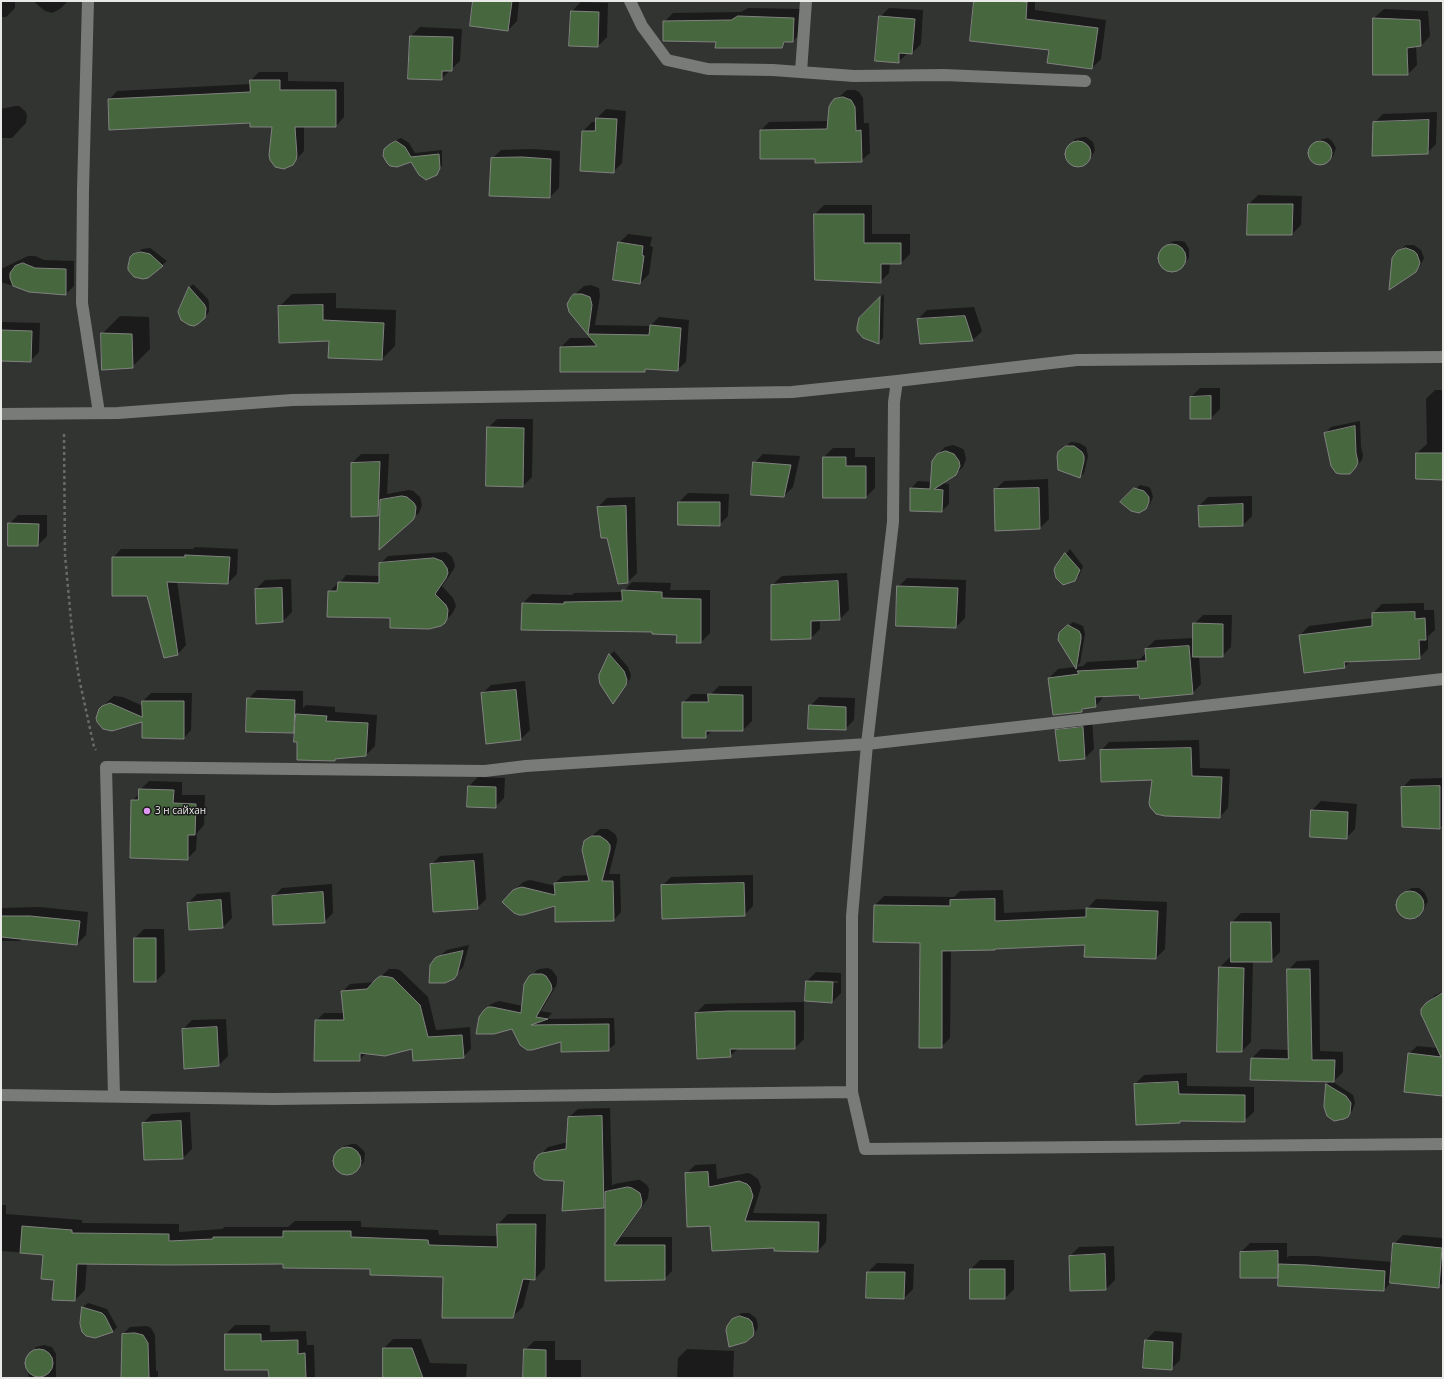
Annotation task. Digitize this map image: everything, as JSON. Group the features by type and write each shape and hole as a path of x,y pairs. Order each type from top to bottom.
{"street":[{"path":"88,1 83,190 82,303 99,413"},
{"path":"630,1 642,26 667,60 708,69 773,70 854,76 944,75 1085,81"},
{"path":"801,72 806,1"},
{"path":"1,414 118,413 292,400 792,392 1077,360 1443,357"},
{"path":"897,381 894,402 893,522 867,744 852,916 852,1092 865,1149 1443,1144"},
{"path":"114,1096 106,767 485,771 526,766 867,744 1443,679"},
{"path":"1,1095 273,1099 852,1092"}],"path":[{"path":"63,414 65,555 72,631 79,678 94,747 106,767"}],"building":[{"path":"473,1 512,1 508,31 470,26"},
{"path":"974,1 1027,2 1026,19 1098,28 1092,69 1047,63 1049,50 970,41"},
{"path":"571,11 599,12 598,47 569,46"},
{"path":"738,16 794,18 793,42 784,42 782,48 715,48 716,42 663,41 663,21 731,20"},
{"path":"879,16 915,19 912,54 899,53 899,63 875,61"},
{"path":"1373,18 1420,20 1421,46 1407,48 1408,75 1373,75"},
{"path":"410,36 453,37 452,71 442,71 442,80 408,79"},
{"path":"250,80 280,80 280,90 336,90 336,127 295,127 296,160 293,165 284,169 275,167 270,160 269,155 272,127 250,127 250,123 109,130 108,99 250,92"},
{"path":"843,97 851,100 855,107 856,131 861,130 862,162 815,163 815,159 760,159 760,130 827,129 829,107 831,103 834,99"},
{"path":"596,118 617,119 614,173 580,171 582,131 595,131"},
{"path":"1429,120 1428,154 1372,156 1373,122"},
{"path":"396,141 405,147 411,157 439,154 440,168 437,175 426,180 419,175 411,162 397,167 390,166 383,156 384,149"},
{"path":"1078,141 1087,145 1091,154 1087,163 1078,167 1069,163 1065,154 1069,145"},
{"path":"1320,141 1328,145 1332,153 1328,161 1320,165 1312,161 1308,153 1312,145"},
{"path":"522,157 551,159 550,198 489,196 491,158"},
{"path":"1248,204 1293,204 1292,235 1247,235"},
{"path":"814,214 864,214 864,243 901,243 901,264 881,264 881,283 815,280"},
{"path":"618,242 643,246 642,255 644,256 640,284 613,280"},
{"path":"1172,244 1182,248 1186,258 1182,268 1172,272 1162,268 1158,258 1162,248"},
{"path":"1406,248 1417,254 1420,263 1418,268 1416,272 1389,290 1392,258 1397,251"},
{"path":"141,252 150,254 163,266 148,278 143,279 134,277 128,270 130,257 133,254"},
{"path":"23,263 35,268 66,269 66,295 29,292 13,286 10,273 15,266"},
{"path":"189,287 206,308 205,318 194,326 181,320 178,312"},
{"path":"574,294 582,294 590,297 592,305 588,334 649,335 650,325 681,328 678,371 645,369 645,372 560,372 560,347 597,346 569,312 567,304"},
{"path":"880,297 879,344 863,338 857,331 857,327 859,318"},
{"path":"323,305 323,320 384,323 382,360 328,358 329,341 279,343 278,306"},
{"path":"965,316 973,341 920,344 917,319"},
{"path":"1,330 32,331 31,362 1,361"},
{"path":"101,333 132,334 133,368 102,370"},
{"path":"1211,396 1211,419 1190,419 1190,397"},
{"path":"1355,426 1356,453 1358,462 1356,467 1350,474 1336,473 1331,466 1324,433"},
{"path":"487,427 524,428 523,487 486,486"},
{"path":"1066,446 1074,446 1082,452 1084,456 1080,478 1058,470 1058,452"},
{"path":"946,451 954,454 959,461 960,466 956,475 934,489 943,490 942,512 910,511 910,488 930,489 932,461 937,454"},
{"path":"1416,453 1443,453 1443,480 1416,479"},
{"path":"823,457 846,457 846,466 866,466 866,498 823,498"},
{"path":"380,462 378,516 351,517 351,463"},
{"path":"753,462 791,465 784,497 751,495"},
{"path":"1039,488 1040,529 995,531 994,489"},
{"path":"1134,488 1144,491 1149,497 1149,502 1146,509 1139,513 1131,511 1120,502"},
{"path":"402,496 407,497 414,503 416,507 415,516 413,520 379,550 380,500"},
{"path":"678,502 720,502 720,526 678,525"},
{"path":"1243,504 1243,526 1199,527 1198,506"},
{"path":"626,506 628,583 618,584 607,538 601,538 597,507"},
{"path":"8,523 39,524 38,546 8,546"},
{"path":"1065,553 1080,570 1075,581 1063,585 1056,578 1054,570"},
{"path":"185,555 230,557 228,584 167,582 178,655 164,658 147,596 112,596 112,557 185,557"},
{"path":"434,558 442,561 447,568 448,573 435,594 446,605 448,610 447,619 441,626 429,629 390,628 390,618 327,617 328,591 337,591 338,582 379,583 379,563"},
{"path":"838,581 840,620 811,621 811,639 771,640 771,585"},
{"path":"897,586 958,588 956,628 896,626"},
{"path":"282,588 283,622 256,624 255,589"},
{"path":"622,590 662,592 662,598 701,599 701,643 676,643 677,635 652,634 652,632 521,630 522,603 564,604 564,602 622,601"},
{"path":"1415,612 1415,619 1425,618 1426,640 1419,640 1420,659 1344,662 1345,668 1304,673 1299,635 1372,626 1372,613"},
{"path":"1193,623 1223,624 1223,657 1193,657"},
{"path":"1068,625 1079,631 1081,635 1076,669 1058,640 1059,633"},
{"path":"1189,646 1193,694 1140,699 1139,695 1095,697 1096,707 1082,709 1082,712 1053,715 1048,678 1079,674 1077,671 1138,668 1137,661 1146,661 1145,649"},
{"path":"609,654 624,671 627,680 626,685 613,704 600,684 599,679 599,675"},
{"path":"516,690 521,740 486,744 481,693"},
{"path":"708,694 743,695 743,731 706,731 706,738 682,738 682,702 708,702"},
{"path":"247,698 295,700 294,733 246,732"},
{"path":"142,701 184,701 184,739 142,738 142,722 112,731 103,729 97,722 96,718 99,709 110,703 142,717"},
{"path":"809,705 846,707 846,730 808,729"},
{"path":"296,714 327,716 326,721 368,723 366,756 335,759 335,761 297,760 297,742 294,742"},
{"path":"1083,727 1085,759 1059,761 1055,730"},
{"path":"1191,748 1192,776 1222,777 1220,818 1165,816 1156,814 1150,807 1149,803 1152,780 1101,782 1100,750"},
{"path":"468,786 496,787 496,808 467,807"},
{"path":"1440,786 1440,829 1402,827 1401,787"},
{"path":"139,789 174,790 173,803 196,804 195,835 188,835 188,860 130,858 131,800 138,800"},
{"path":"1311,810 1348,812 1347,839 1310,837"},
{"path":"592,836 600,836 610,845 602,881 613,881 614,921 555,922 555,906 519,915 514,913 502,902 513,890 522,887 555,895 554,883 589,881 582,850 584,841"},
{"path":"474,861 478,909 433,912 430,864"},
{"path":"744,883 745,916 662,919 661,885"},
{"path":"1410,891 1420,895 1424,905 1420,915 1410,919 1400,915 1396,905 1400,895"},
{"path":"323,892 325,923 273,925 272,896"},
{"path":"995,899 995,921 1086,917 1086,908 1158,911 1156,959 1084,957 1085,945 995,950 942,951 942,1048 919,1048 920,943 873,942 874,905 950,906 950,900"},
{"path":"221,900 223,928 189,930 187,903"},
{"path":"1,916 30,916 80,921 77,945 1,937"},
{"path":"1231,922 1271,922 1272,962 1231,962"},
{"path":"134,938 156,938 156,982 134,982"},
{"path":"463,951 457,975 454,979 445,983 429,983 430,965 435,958"},
{"path":"1219,967 1244,968 1242,1052 1217,1052"},
{"path":"1287,969 1310,969 1312,1060 1335,1060 1334,1082 1250,1080 1251,1058 1288,1059"},
{"path":"533,974 542,974 546,976 552,989 536,1017 548,1019 531,1025 609,1024 609,1051 561,1052 561,1042 527,1050 520,1045 512,1029 494,1034 476,1034 479,1017 488,1007 521,1013 524,984 529,976"},
{"path":"381,976 393,978 420,1005 428,1037 462,1035 464,1058 413,1061 412,1049 385,1056 360,1053 360,1061 314,1061 315,1020 344,1020 341,991 367,989 376,979"},
{"path":"806,981 833,982 832,1003 805,1001"},
{"path":"1443,993 1443,1096 1404,1092 1408,1053 1441,1057 1421,1014 1421,1009 1426,1003"},
{"path":"728,1011 795,1011 795,1049 730,1049 731,1057 697,1059 695,1013"},
{"path":"217,1027 219,1066 184,1069 182,1029"},
{"path":"1178,1082 1179,1094 1245,1095 1245,1122 1180,1121 1180,1123 1136,1125 1134,1084"},
{"path":"1326,1084 1346,1096 1351,1103 1348,1117 1334,1121 1327,1116 1324,1107"},
{"path":"602,1116 604,1208 562,1211 564,1181 544,1180 540,1178 534,1171 534,1162 538,1155 542,1153 566,1149 568,1117"},
{"path":"181,1121 183,1159 144,1160 142,1123"},
{"path":"347,1147 357,1151 361,1161 357,1171 347,1175 337,1171 333,1161 337,1151"},
{"path":"708,1172 709,1187 739,1181 750,1187 753,1196 745,1221 819,1222 818,1252 774,1251 774,1248 712,1251 710,1226 687,1227 685,1173"},
{"path":"628,1187 640,1193 642,1202 641,1207 614,1245 665,1245 665,1280 605,1281 605,1192"},
{"path":"497,1224 536,1224 535,1280 523,1279 513,1318 442,1318 443,1277 370,1275 370,1269 283,1268 283,1264 77,1264 75,1301 52,1300 54,1280 41,1279 43,1255 20,1253 22,1226 72,1230 72,1233 169,1234 169,1241 213,1239 213,1237 283,1237 283,1231 351,1231 351,1237 428,1240 429,1245 497,1247"},
{"path":"1393,1243 1442,1248 1439,1288 1390,1283"},
{"path":"1278,1251 1278,1278 1240,1278 1240,1252"},
{"path":"1105,1254 1106,1290 1070,1291 1069,1256"},
{"path":"1279,1264 1385,1271 1384,1291 1278,1286"},
{"path":"970,1269 1005,1269 1005,1299 970,1299"},
{"path":"867,1272 905,1272 904,1299 866,1298"},
{"path":"82,1307 102,1313 113,1332 95,1338 86,1336 82,1332 80,1324"},
{"path":"740,1316 749,1319 752,1322 754,1331 753,1336 746,1342 729,1347 726,1330 727,1326 732,1319"},
{"path":"135,1333 143,1335 148,1343 149,1378 121,1378 122,1334"},
{"path":"225,1334 261,1334 261,1341 298,1340 298,1354 305,1353 306,1378 269,1378 268,1370 225,1370"},
{"path":"1145,1340 1173,1342 1172,1370 1143,1368"},
{"path":"383,1348 412,1348 423,1378 383,1378"},
{"path":"39,1349 49,1353 53,1363 49,1373 39,1377 29,1373 25,1363 29,1353"},
{"path":"524,1349 546,1350 546,1378 523,1378"}],"place":[{"name":"3 н сайхан","path":"147,811"}]}
